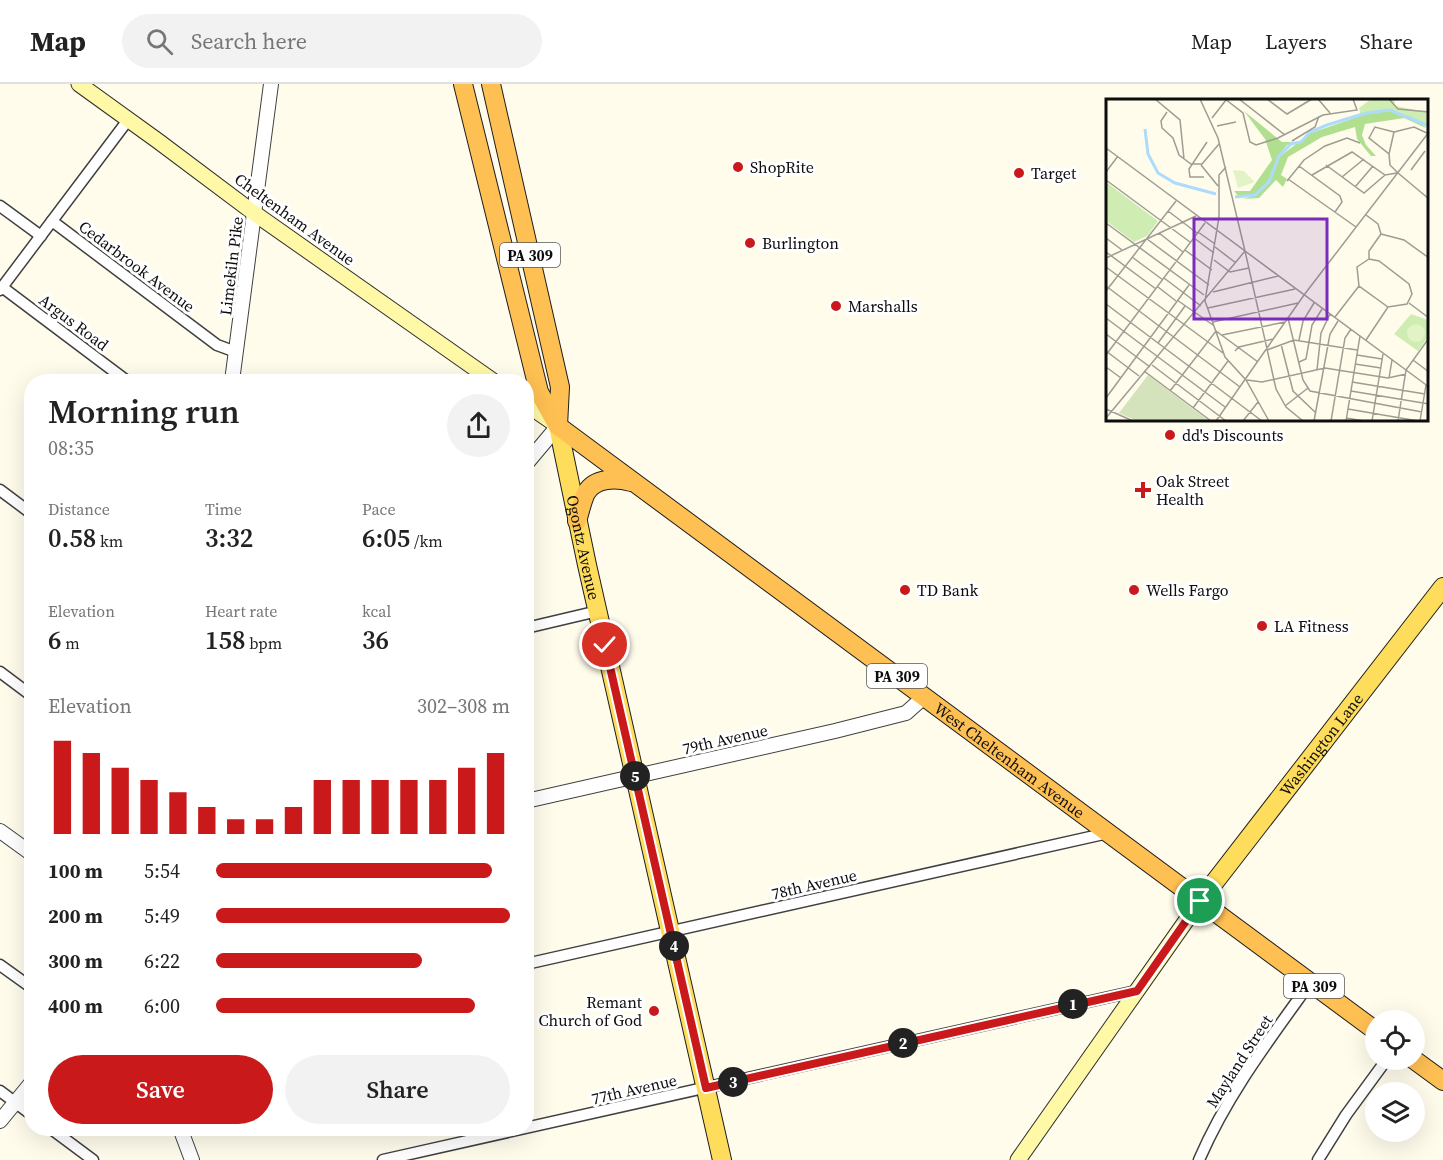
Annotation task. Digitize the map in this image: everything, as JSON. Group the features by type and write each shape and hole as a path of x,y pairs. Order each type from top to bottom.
{"highway":[{"name":"Ogontz Avenue","path":"463,84 539,392 558,426"},
{"name":"Ogontz Avenue","path":"491,84 560,387 558,426"},
{"name":"West Cheltenham Avenue","path":"558,426 1365,1023"},
{"path":"577,521 587,492 592,486 611,479 633,483"},
{"path":"1425,1068 1443,1081"}],"main road":[{"name":"Cheltenham Avenue","path":"79,84 254,213 483,374"},
{"path":"534,410 558,426"},
{"name":"Ogontz Avenue","path":"558,426 577,521 722,1160"},
{"name":"Washington Lane","path":"1200,901 1443,587"},
{"path":"1025,1157 1200,901"}],"street":[{"name":"Limekiln Pike","path":"233,374 243,312 271,84"},
{"path":"1,289 128,120"},
{"path":"0,206 41,236"},
{"name":"Cedarbrook Avenue","path":"52,221 217,345 236,352"},
{"name":"Argus Road","path":"1,289 117,374"},
{"path":"534,454 558,426"},
{"path":"0,490 24,508"},
{"path":"534,626 598,611"},
{"path":"0,672 24,690"},
{"name":"79th Avenue","path":"534,799 906,713 924,697"},
{"path":"0,831 24,848"},
{"name":"78th Avenue","path":"534,962 1108,833"},
{"path":"0,965 24,982"},
{"name":"Mayland Street","path":"1199,1160 1235,1090 1311,983"},
{"name":"77th Avenue","path":"534,1126 1137,991"},
{"path":"1318,1160 1379,1070"},
{"path":"0,1091 24,1109"},
{"path":"0,1121 24,1091"},
{"path":"61,1136 93,1160"},
{"path":"183,1136 192,1160"},
{"name":"77th Avenue","path":"383,1160 491,1136"}],"place":[{"name":"ShopRite","path":"738,167"},
{"name":"Target","path":"1019,173"},
{"name":"Burlington","path":"750,243"},
{"name":"Marshalls","path":"836,306"},
{"name":"dd's Discounts","path":"1170,435"},
{"name":"Oak Street Health","path":"1143,490"},
{"name":"TD Bank","path":"905,590"},
{"name":"Wells Fargo","path":"1134,590"},
{"name":"LA Fitness","path":"1262,626"},
{"name":"Remant Church of God","path":"654,1011"}],"route":[{"path":"605,645 706,1088 1137,991 1200,901"}]}
